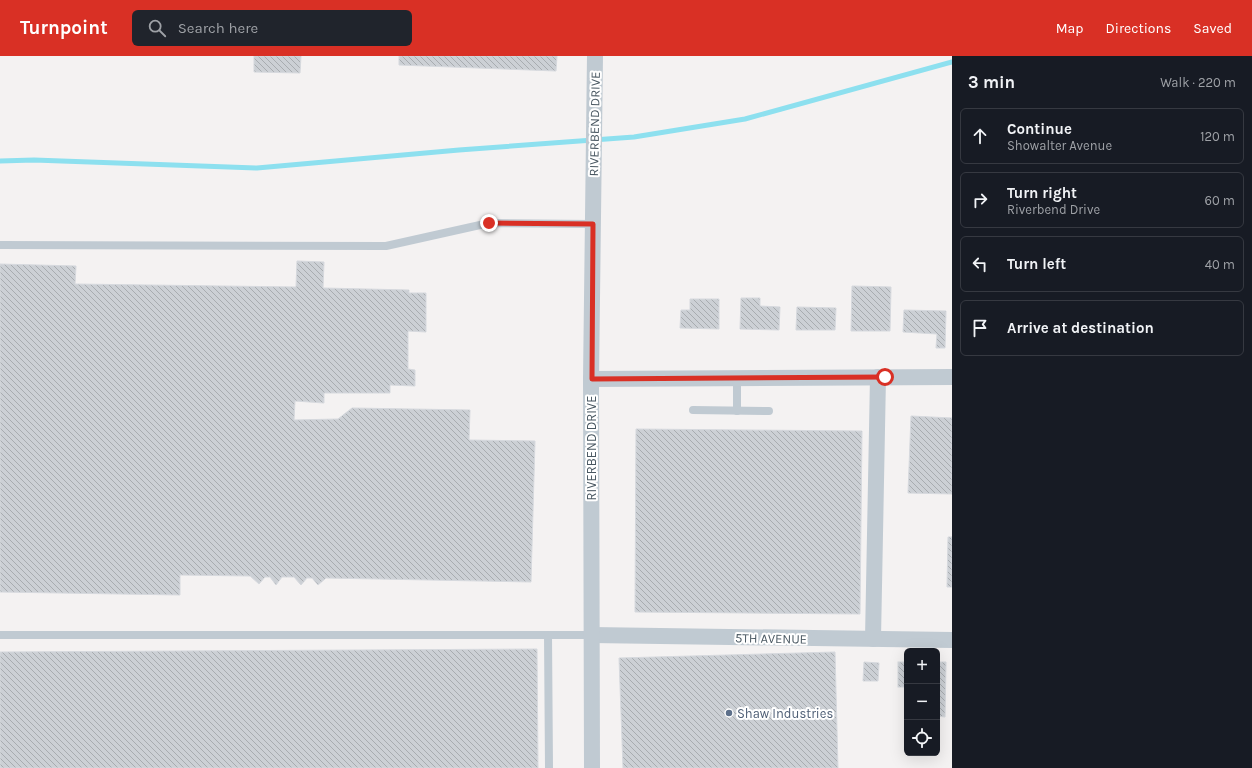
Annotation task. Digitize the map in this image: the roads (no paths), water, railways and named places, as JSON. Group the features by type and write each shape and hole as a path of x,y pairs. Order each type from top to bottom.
{"street":[{"name":"RIVERBEND DRIVE","path":"592,768 590,635 594,56"},
{"path":"873,639 878,377"},
{"path":"592,379 952,377"},
{"name":"5TH AVENUE","path":"590,635 952,640"}],"lane":[{"path":"0,245 386,246 489,223 593,224"},
{"path":"737,378 737,411"},
{"path":"693,410 769,411"},
{"path":"0,635 590,635"},
{"path":"548,635 549,768"}],"waterway":[{"path":"0,161 34,160 257,168 459,150 634,137 745,119 952,62"}],"place":[{"name":"Shaw Industries","path":"729,713"}]}
